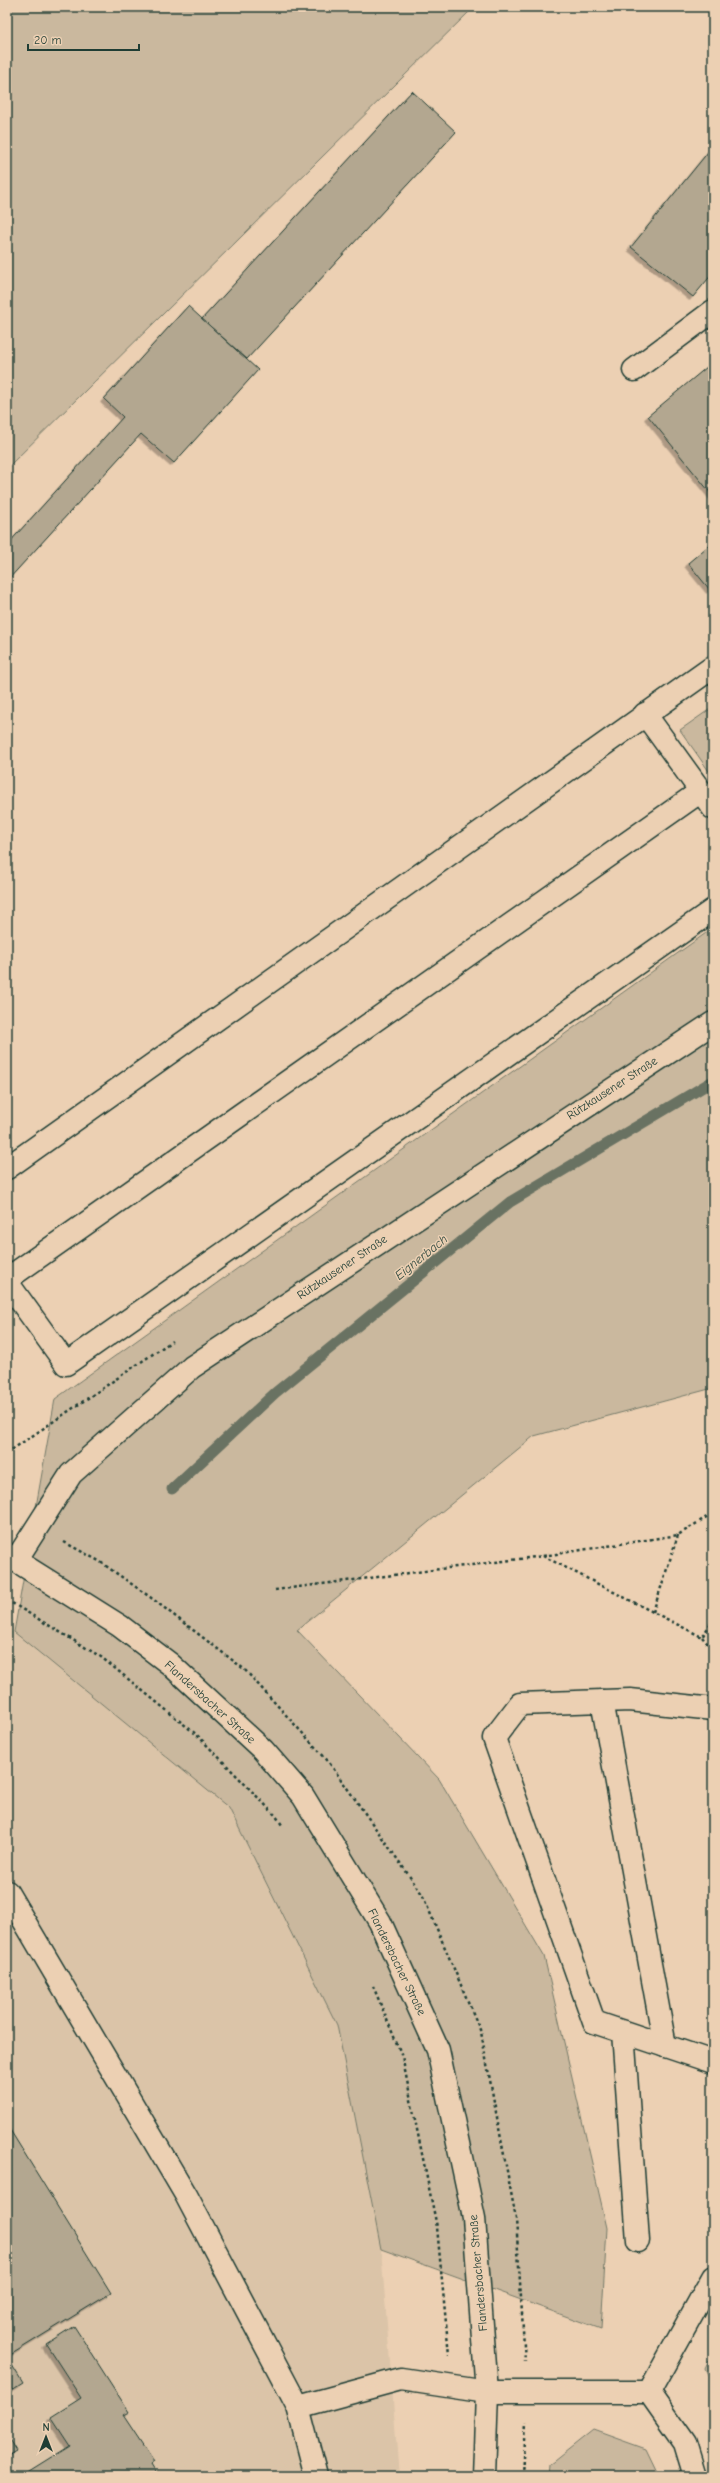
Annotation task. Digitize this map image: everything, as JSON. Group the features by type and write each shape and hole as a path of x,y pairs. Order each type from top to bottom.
{"street":[{"path":"634,370 713,311"},
{"path":"7,1168 713,667"},
{"path":"7,1279 707,799 645,714"},
{"path":"7,1282 66,1364 713,910"},
{"name":"Rützkausener Straße","path":"12,1558 71,1474 192,1367 713,1023"},
{"name":"Flandersbacher Straße","path":"12,1558 120,1626 170,1664 263,1750 303,1796 380,1922 438,2050 474,2218 487,2392 484,2476"},
{"path":"713,1708 630,1700 520,1704 494,1738 594,2022 713,2062"},
{"path":"602,1701 665,2046"},
{"path":"7,1892 186,2195 298,2407 316,2476"},
{"path":"623,2032 638,2241"},
{"path":"649,2392 713,2277"},
{"path":"298,2407 401,2379 487,2392 649,2392"},
{"path":"649,2392 685,2442 695,2476"}],"path":[{"path":"274,1590 543,1556 678,1535 713,1513"},
{"path":"653,1612 678,1535"},
{"path":"543,1556 702,1637 713,1650"},
{"path":"7,1600 101,1657 197,1735 276,1816 285,1829"},
{"path":"702,1637 713,1620"},
{"path":"372,1985 402,2056 437,2227 452,2387"},
{"path":"523,2476 528,2393"}],"shaded area":[{"path":"7,7 474,7 7,468"},
{"path":"713,707 713,777 680,730"},
{"path":"713,928 713,1388 534,1436 297,1630 439,1779 544,1956 607,2228 601,2329 381,2249 337,2025 229,1808 14,1632 55,1399"},
{"path":"7,1630 14,1632 229,1807 337,2025 381,2249 399,2476 7,2476"},
{"path":"713,2352 713,2387 705,2369"},
{"path":"593,2430 646,2449 659,2476 548,2476 549,2465"}],"building":[{"path":"412,91 456,132 247,359 202,319"},
{"path":"713,146 713,273 693,297 631,247"},
{"path":"188,306 258,370 174,463 141,434 7,581 7,545 123,417 104,399"},
{"path":"713,362 713,496 648,416"},
{"path":"713,542 713,587 710,590 688,563"},
{"path":"7,2125 111,2293 7,2357 7,2272 11,2269 7,2263"},
{"path":"74,2326 129,2412 123,2415 154,2462 150,2465 157,2476 22,2476 70,2446 51,2417 81,2398 46,2344"},
{"path":"7,2357 23,2383 7,2393"},
{"path":"7,2436 16,2451 7,2456"}],"waterway":[{"name":"Eignerbach","path":"172,1489 275,1393 510,1202 713,1081"}]}
